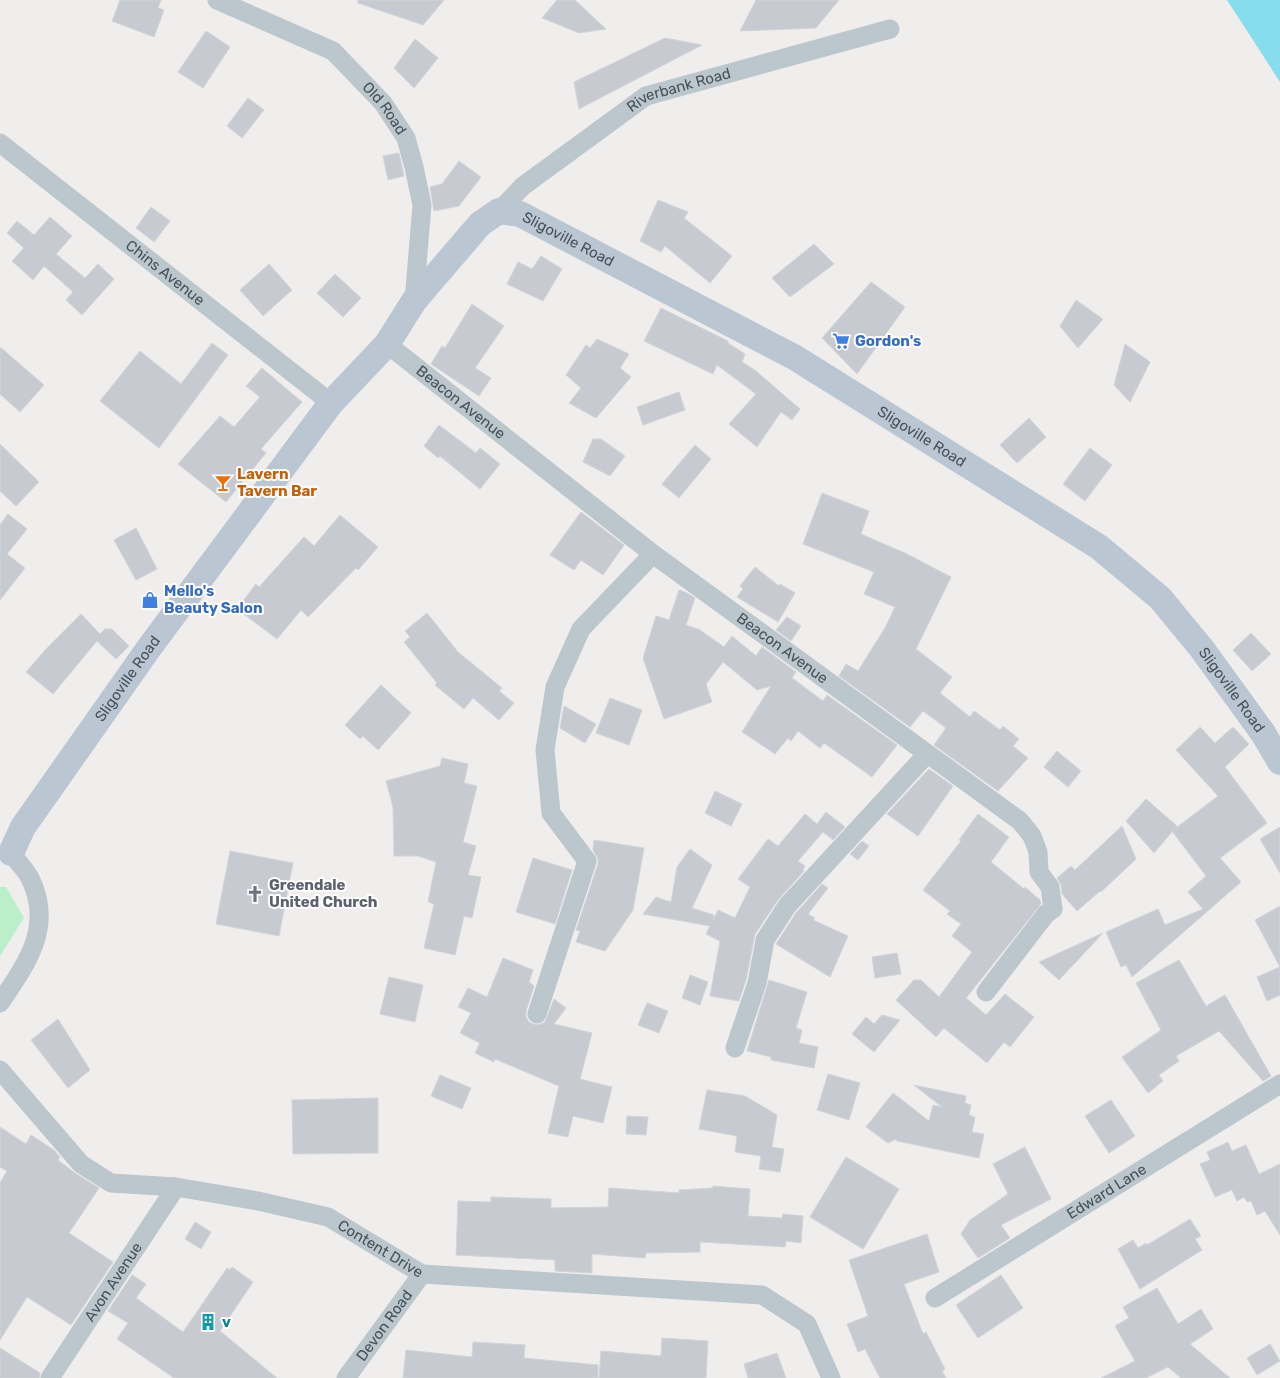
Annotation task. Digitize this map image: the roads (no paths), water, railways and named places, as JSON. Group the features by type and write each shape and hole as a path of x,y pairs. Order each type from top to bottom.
{"street":[{"name":"Old Road","path":"217,0 333,51 388,110 406,138 422,204 414,302"},
{"name":"Riverbank Road","path":"499,211 523,186 646,96 890,30"},
{"name":"Chins Avenue","path":"0,143 331,403"},
{"name":"Sligoville Road","path":"4,852 149,648 331,403 387,344 414,302 480,224 499,211 520,214 794,357 1099,547 1160,598 1214,664 1263,733 1280,762"},
{"name":"Beacon Avenue","path":"387,344 653,554 1020,821 1032,836 1038,852 1039,872 1050,887 1053,908 1046,914 986,992"},
{"path":"537,1014 587,862 551,813 545,750 555,687 581,628 653,554"},
{"path":"735,1048 757,983 765,940 787,906 927,754"},
{"path":"0,1003 24,968 36,944 40,918 39,905 29,878 4,852"},
{"name":"Content Drive","path":"0,1070 81,1164 111,1183 176,1187 258,1201 328,1217 422,1274 762,1295 807,1324 831,1378"},
{"name":"Edward Lane","path":"935,1298 1280,1084"},
{"name":"Avon Avenue","path":"50,1378 176,1187"},
{"name":"Devon Road","path":"346,1378 422,1274"}],"water":[{"path":"1227,0 1280,0 1280,82"}],"place":[{"name":"Gordon's","path":"841,341"},
{"name":"Lavern Tavern Bar","path":"223,483"},
{"name":"Mello's Beauty Salon","path":"150,600"},
{"name":"Greendale United Church","path":"255,894"},
{"name":"v","path":"208,1322"}]}
